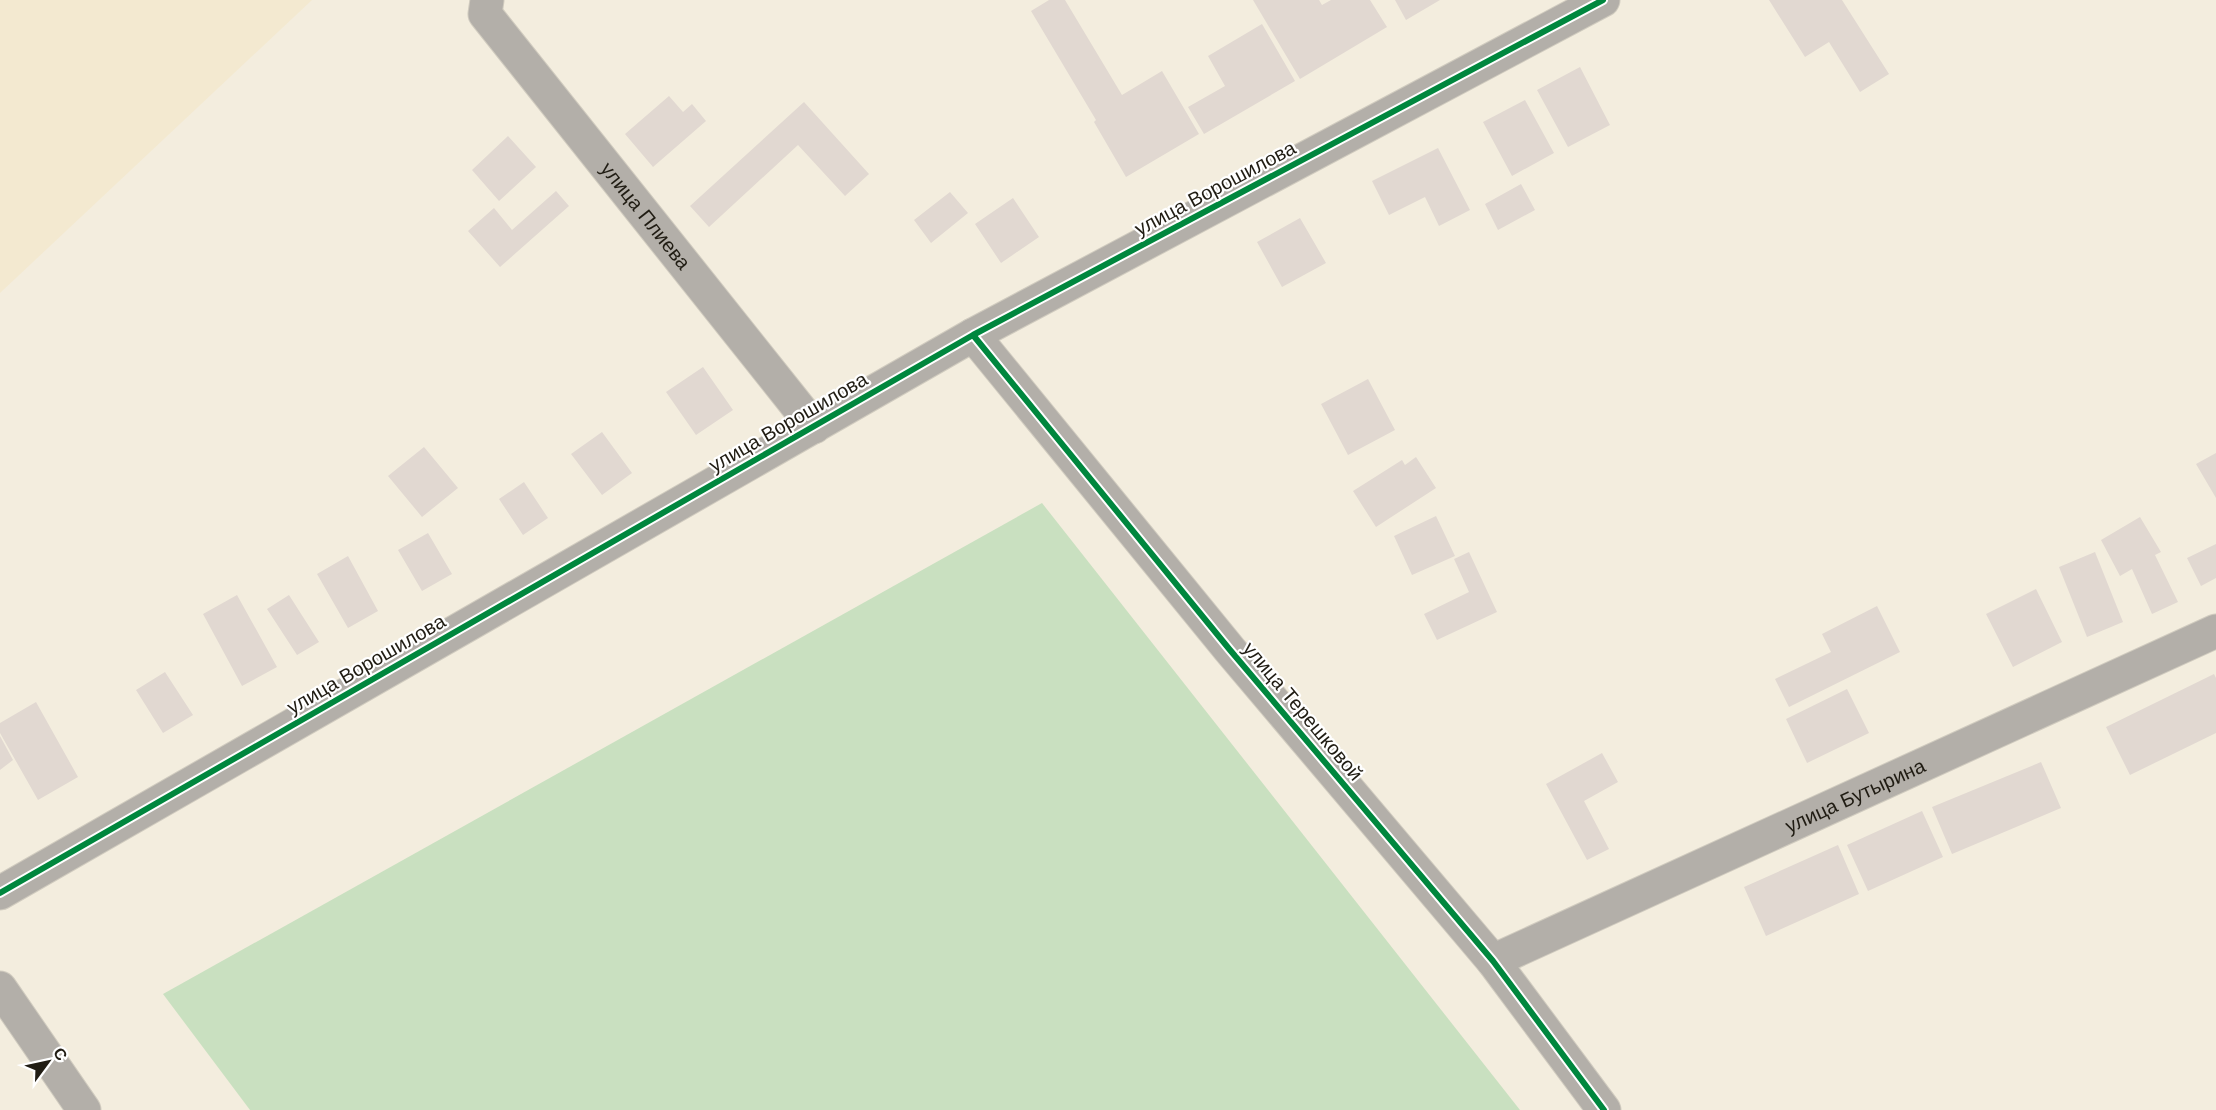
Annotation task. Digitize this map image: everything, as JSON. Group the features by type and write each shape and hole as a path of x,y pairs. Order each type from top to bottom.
{"street":[{"name":"улица Плиева","path":"487,0 485,14 814,427"},
{"name":"улица Ворошилова","path":"0,893 973,335 1604,0"},
{"name":"улица Терешковой","path":"973,335 1230,650 1493,961 1604,1110"},
{"name":"улица Бутырина","path":"1493,961 2216,631"},
{"path":"0,988 84,1110"}],"shaded area":[{"path":"0,0 312,0 0,293"}],"green space":[{"path":"1042,503 1520,1110 250,1110 163,994"}],"building":[{"path":"1049,0 1065,0 1122,95 1162,71 1199,134 1126,177 1094,122 1096,120 1031,11"},
{"path":"1253,0 1319,0 1322,5 1331,0 1370,0 1387,27 1300,79"},
{"path":"1395,0 1440,0 1406,20"},
{"path":"1769,0 1842,0 1889,74 1860,92 1829,42 1805,57"},
{"path":"1262,24 1295,81 1204,134 1188,107 1225,86 1208,56"},
{"path":"1580,67 1610,125 1568,147 1537,90"},
{"path":"669,96 683,112 692,104 706,121 653,167 625,134"},
{"path":"1525,100 1554,153 1512,176 1483,122"},
{"path":"804,102 869,174 845,196 798,145 709,227 690,206"},
{"path":"508,136 536,167 499,201 472,170"},
{"path":"1438,148 1470,210 1439,226 1425,197 1389,215 1372,181"},
{"path":"1521,184 1535,210 1498,230 1485,204"},
{"path":"556,191 569,206 500,267 468,231 494,208 512,230"},
{"path":"950,192 968,213 931,243 914,220"},
{"path":"1013,198 1039,237 1001,263 975,224"},
{"path":"1300,218 1326,263 1282,287 1257,242"},
{"path":"703,367 733,410 696,435 666,392"},
{"path":"1368,379 1395,430 1348,455 1321,404"},
{"path":"602,432 632,473 602,495 571,454"},
{"path":"424,447 458,488 422,517 388,476"},
{"path":"2216,453 2216,498 2196,464"},
{"path":"1416,457 1436,488 1376,527 1353,491 1402,460 1405,465"},
{"path":"524,482 548,518 523,535 499,499"},
{"path":"1436,516 1455,556 1412,575 1394,536"},
{"path":"2140,517 2161,552 2155,555 2178,602 2152,614 2132,569 2120,576 2101,540"},
{"path":"428,533 452,574 422,591 398,550"},
{"path":"2216,544 2216,578 2201,586 2187,558"},
{"path":"1469,552 1497,612 1437,640 1424,614 1469,592 1454,559"},
{"path":"2095,552 2123,622 2087,637 2059,567"},
{"path":"348,556 378,611 348,628 317,574"},
{"path":"2036,589 2062,642 2013,667 1986,614"},
{"path":"237,595 277,667 242,686 203,614"},
{"path":"289,595 319,642 297,655 267,609"},
{"path":"1877,606 1900,652 1789,707 1775,679 1831,652 1822,634"},
{"path":"165,672 193,715 163,733 136,690"},
{"path":"2214,674 2216,678 2216,733 2130,775 2106,727"},
{"path":"1847,689 1869,733 1807,763 1786,719"},
{"path":"36,702 78,777 38,800 0,733 0,723"},
{"path":"0,736 13,760 0,770"},
{"path":"1602,753 1618,782 1584,801 1609,849 1587,860 1546,784"},
{"path":"2041,762 2061,808 1952,854 1932,807"},
{"path":"1922,811 1943,857 1868,891 1847,845"},
{"path":"1838,845 1859,894 1766,936 1744,887"}],"cycle path":[{"path":"0,893 973,335 1603,0"},
{"path":"973,335 1230,650 1493,961 1604,1110"}]}
